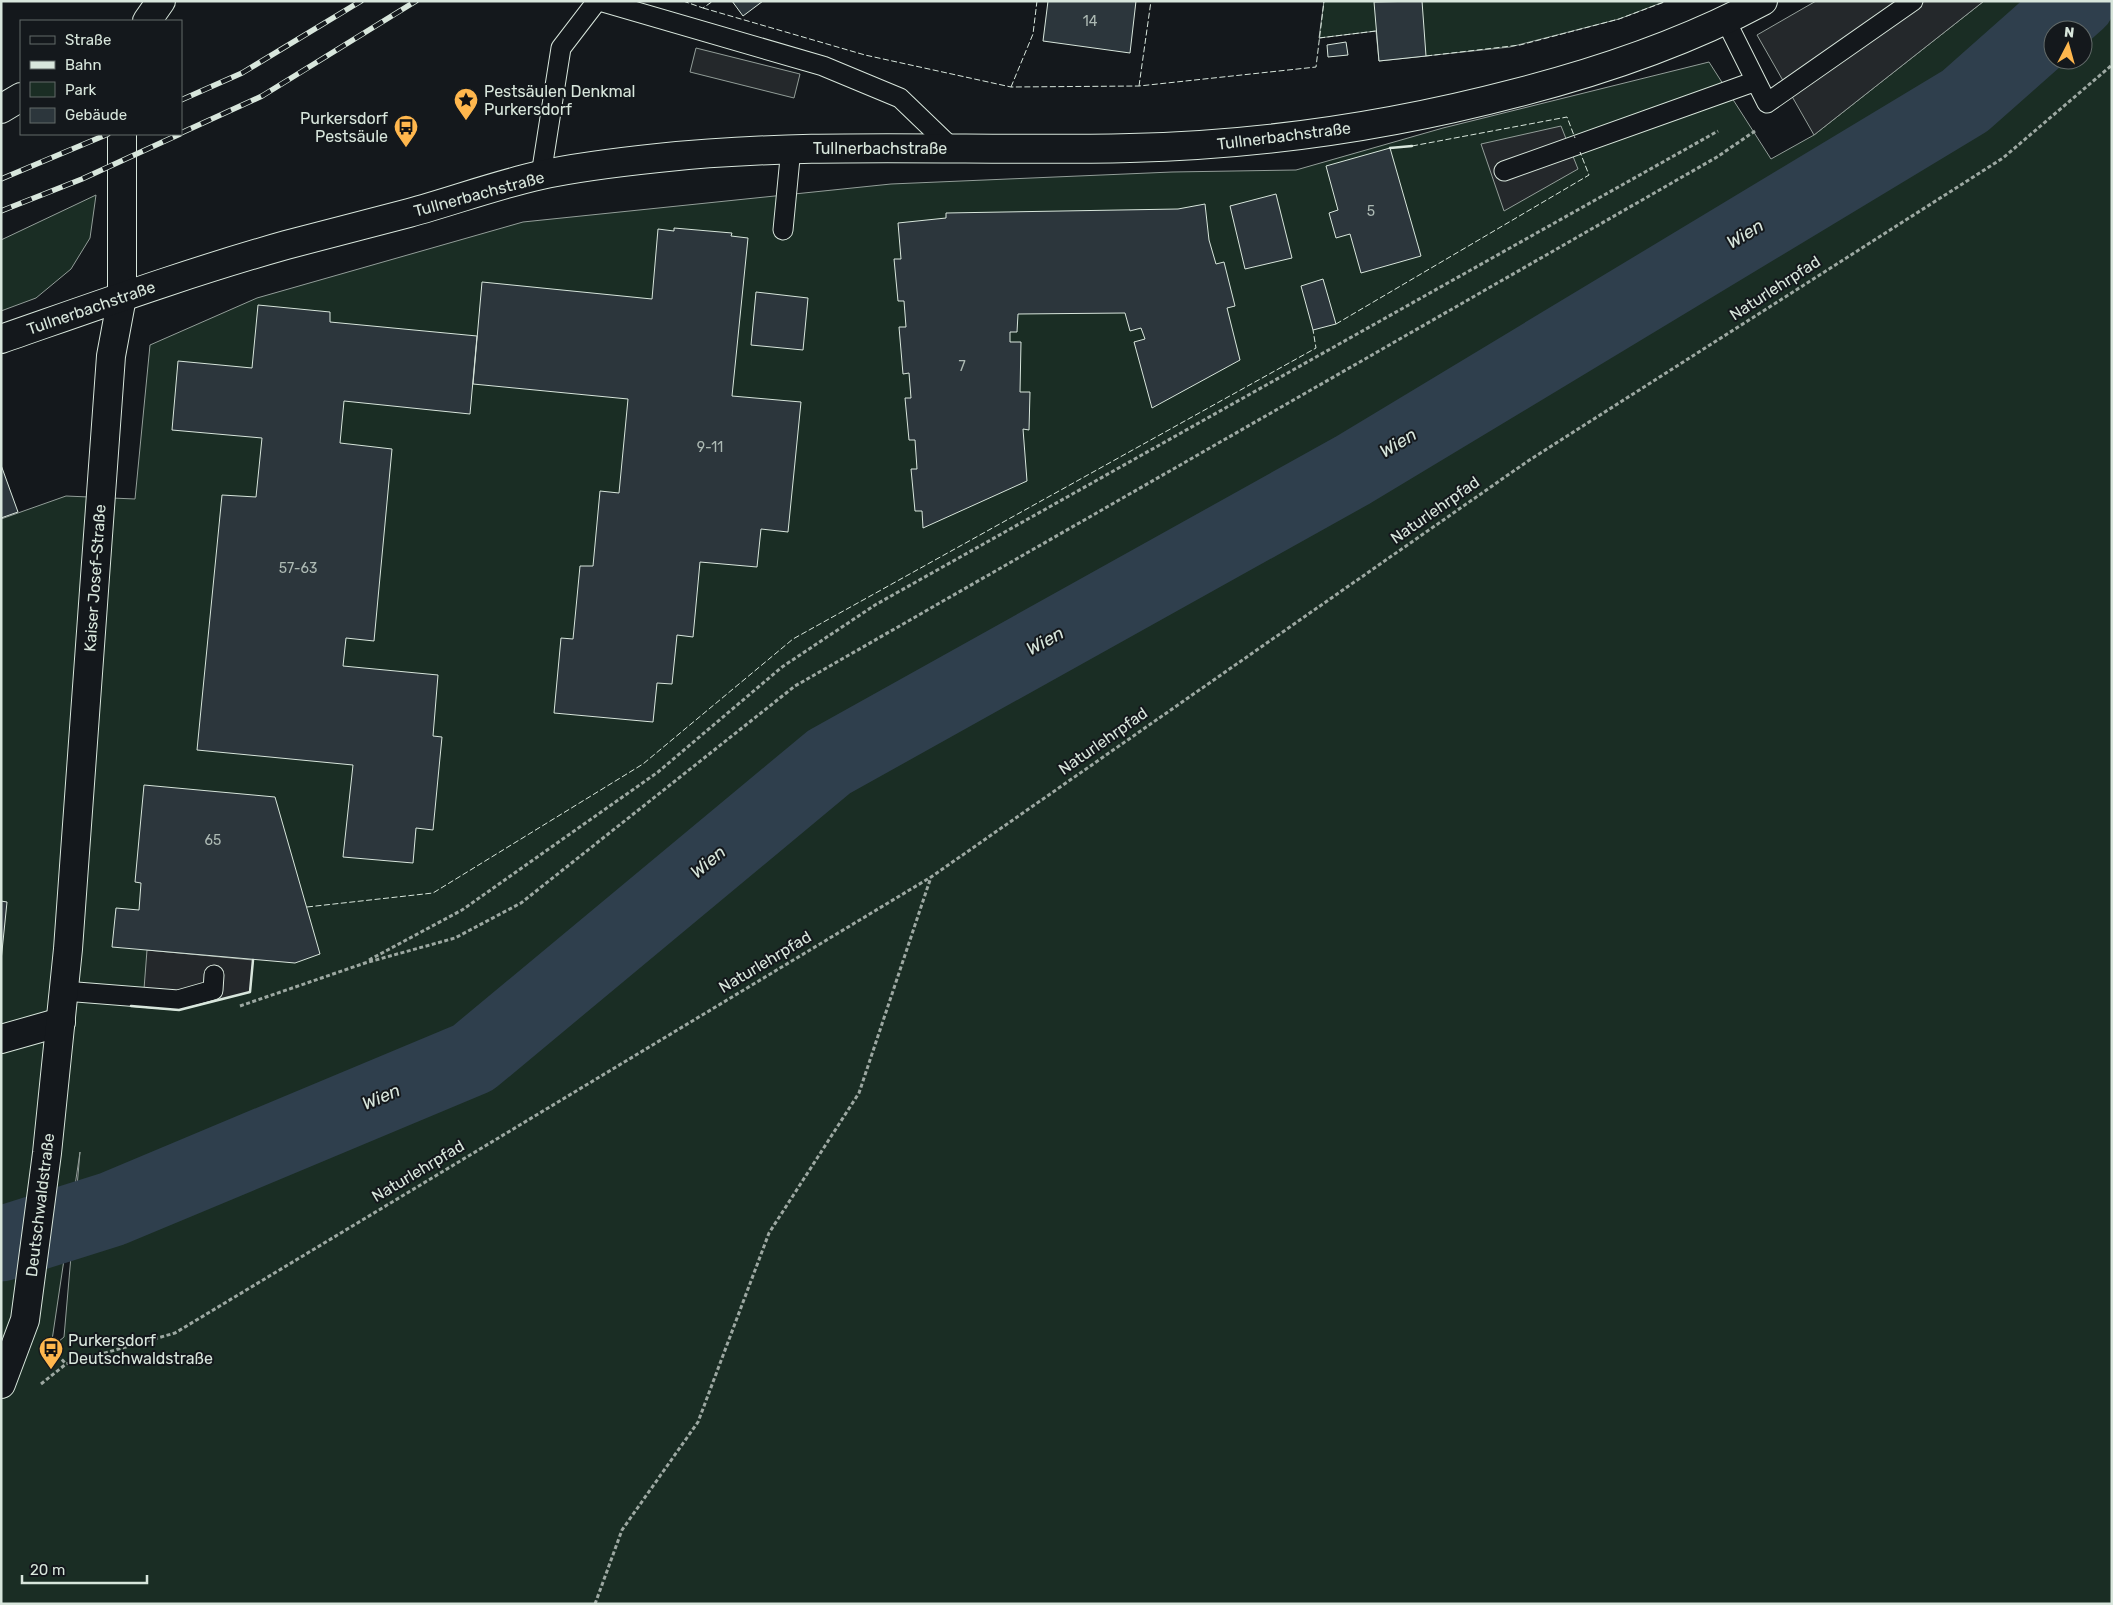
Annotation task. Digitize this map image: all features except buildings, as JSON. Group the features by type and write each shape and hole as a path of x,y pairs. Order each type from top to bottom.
{"main road":[{"path":"148,20 161,1"},
{"name":"Tullnerbachstraße","path":"1,339 122,297 284,246 541,175 658,158 791,148 1124,148 1190,146 1253,142 1340,130 1452,110 1562,81 1663,48 1726,21 1763,1"},
{"path":"1,109 20,98"},
{"name":"Kaiser Josef-Straße","path":"61,1022 111,356 122,297 122,135"},
{"path":"1,1040 61,1022"},
{"name":"Deutschwaldstraße","path":"1,1384 25,1320 47,1153 61,1022"}],"lane":[{"path":"541,175 561,48 598,1 823,66 883,90 900,98 952,148"},
{"path":"1726,21 1767,103 1913,1"},
{"path":"1504,171 1756,81"},
{"path":"783,230 791,148"},
{"path":"64,991 178,1000 213,990 214,975"}],"path":[{"name":"Naturlehrpfad","path":"66,1364 175,1333 931,877 1528,461 2003,158 2112,65"},
{"path":"1767,103 1759,128 1717,157 795,686 521,903 456,938 364,963 462,910 658,772 782,667 875,605 1767,103"},
{"path":"595,1604 622,1530 698,1422 769,1233 859,1093 931,877"}],"green space":[{"path":"1324,1 1666,1 1619,19 1510,47 1379,61 1376,31 1319,38"},
{"path":"1984,1 2112,1 2112,1604 1,1604 1,519 66,496 135,499 150,345 257,298 523,222 891,184 1172,172 1296,170 1443,128 1709,62 1771,159 1814,135","holes":["80,1152 64,1337 51,1347"]},
{"path":"96,195 90,238 71,269 36,298 1,311 1,240"}],"shaded area":[{"path":"1816,1 1984,1 1814,135 1757,35"},
{"path":"696,48 800,74 794,98 690,72"},
{"path":"1561,126 1578,169 1504,211 1481,144"},
{"path":"147,950 253,960 250,992 179,1010 89,1002 144,989"}],"waterway":[{"name":"Wien","path":"1,1244 112,1209 473,1058 829,762 1353,470 1965,101 2078,1"}],"railway":[{"path":"182,100 242,73 361,1"},
{"path":"182,133 262,96 416,1"},
{"path":"1,179 106,135"},
{"path":"1,211 82,179 178,135"}],"fence":[{"path":"683,1 703,8 713,1"},
{"path":"1011,87 1033,34 1037,1"},
{"path":"1139,86 1151,1"},
{"path":"703,8 865,55 1011,87 1139,86 1316,67 1324,1"},
{"path":"1426,56 1520,45 1619,19 1667,1"},
{"path":"1319,38 1376,31"},
{"path":"1412,146 1567,117 1575,138"},
{"path":"1336,324 1589,175 1580,152"},
{"path":"307,907 433,893 643,764 793,639 1316,348 1313,330"}],"wall":[{"path":"1390,148 1412,146"},
{"path":"131,1006 179,1010 250,992 253,960"}],"place":[{"name":"Pestsäulen Denkmal Purkersdorf","path":"466,121"},
{"name":"Purkersdorf Pestsäule","path":"406,148"},
{"name":"Purkersdorf Deutschwaldstraße","path":"51,1370"}]}
